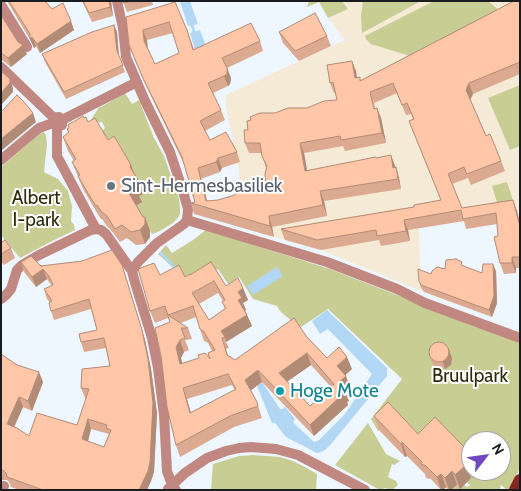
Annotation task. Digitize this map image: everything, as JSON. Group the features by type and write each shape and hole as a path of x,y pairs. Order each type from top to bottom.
{"main road":[{"path":"515,490 520,480"}],"street":[{"path":"118,1 126,57 174,162 187,202 187,220 180,227 157,242 132,271"},
{"path":"1,5 26,47"},
{"path":"5,70 57,122 57,156 96,229"},
{"path":"1,160 38,128 57,122 136,82"},
{"path":"15,100 25,89"},
{"path":"187,220 328,262 520,338"},
{"path":"1,299 11,289 16,270 22,265 56,246 91,230 96,229 106,234 132,271 154,345 166,431 166,466 171,488"},
{"path":"171,488 190,469 208,458 226,451 251,448 276,449 298,455 350,487 365,490"}],"shaded area":[{"path":"342,1 520,1 520,222 517,211 419,228 421,291 321,250 237,226 240,197 239,171 226,107 226,95 345,40 328,18 348,9"}],"green space":[{"path":"309,1 342,1 348,9 328,18 319,2 307,7"},
{"path":"363,1 421,1 362,33 361,15"},
{"path":"434,1 488,1 500,11 410,56 371,44 366,39 365,36"},
{"path":"520,85 520,146 510,150 488,98"},
{"path":"125,93 132,104 139,100 154,138 164,156 179,199 180,214 177,219 160,231 152,234 134,207 113,153 100,132 105,128 102,122 89,123 99,107"},
{"name":"Albert I-park","path":"43,131 46,135 47,144 44,172 58,179 68,191 72,206 71,221 75,230 20,258 1,235 1,167"},
{"path":"507,182 514,204 499,209 492,186"},
{"name":"Bruulpark","path":"206,230 330,269 520,343 520,468 509,490 501,485 500,490 451,490 457,485 467,487 470,485 465,481 511,481 511,431 461,431 461,478 423,448 393,416 378,431 371,419 402,379 328,309 301,327 280,311 277,306 253,299 239,277 228,284 218,269 193,283 189,275 183,277 158,254 166,245 172,253"},
{"path":"368,423 386,454 400,461 394,465 392,464 388,477 396,481 398,485 392,490 385,488 380,490 335,465"},
{"path":"239,456 280,457 305,467 317,474 316,490 211,490 213,464"}],"water":[{"path":"180,1 190,1 198,24 188,26"},
{"path":"200,30 209,54 198,59 190,33"},
{"path":"277,267 283,276 253,295 247,286"},
{"path":"327,310 387,368 387,376 331,444 324,451 317,453 286,437 275,423 272,423 257,386 262,382 280,409 285,407 295,419 293,422 314,442 319,440 345,414 372,374 328,329 320,334 312,321"}],"building":[{"path":"9,1 45,1 52,9 63,3 71,21 37,44 32,37 30,39 30,34"},
{"path":"83,1 109,1 110,7 89,13"},
{"path":"514,1 520,1 520,62 469,83 466,90 486,136 490,134 501,161 467,174 464,167 448,174 462,208 513,200 520,223 520,257 512,257 512,263 500,263 494,237 498,236 496,213 463,219 461,210 404,220 406,231 377,236 376,230 317,240 281,229 414,207 414,205 441,200 409,121 414,119 407,103 402,105 393,83 370,92 374,109 377,108 382,133 341,140 340,136 300,143 305,171 391,155 393,168 396,167 398,179 320,191 323,205 269,216 270,226 191,203 195,202 182,157 142,76 129,45 126,17 175,2 193,50 251,23 260,41 222,58 227,68 227,74 208,83 221,110 200,121 210,140 226,132 237,152 218,158 216,162 198,168 206,201 235,195 236,188 249,185 266,188 265,174 267,166 262,156 260,143 245,143 244,130 248,130 247,121 251,120 250,117 260,113 275,113 288,108 307,108 324,101 337,100 333,82 330,83 327,65 352,61 355,78 360,77 360,81","holes":["169,22 179,53 155,64 144,41 143,30"]},
{"path":"315,13 327,36 295,51 279,32"},
{"path":"1,15 18,42 23,45 8,58 1,53"},
{"path":"114,25 117,51 123,65 64,92 42,54 92,32"},
{"path":"1,71 10,79 10,83 1,93"},
{"path":"17,95 33,113 1,139 1,112"},
{"name":"Sint-Hermesbasiliek","path":"83,116 84,118 86,117 88,122 95,118 108,140 114,136 131,165 130,167 138,180 134,183 137,188 129,193 143,217 145,217 145,224 140,230 131,232 122,225 115,229 107,216 96,206 78,176 80,175 72,162 76,159 63,137 69,132 67,129 69,128 68,125"},
{"path":"5,240 11,248 1,254 1,241"},
{"path":"112,250 122,265 142,330 148,359 153,403 150,462 139,490 43,490 7,477 6,473 1,470 1,354 17,365 39,372 28,401 19,397 7,424 29,436 37,413 77,425 89,389 81,388 82,369 110,366 104,338 81,342 79,334 97,330 89,299 51,311 49,303 52,301 44,289 53,285 49,276 43,269 32,277 21,262 31,256 41,266 82,261","holes":["88,419 107,425 106,428 111,430 104,447 82,439"]},
{"path":"456,259 462,262 461,265 482,273 483,264 493,264 494,296 489,310 421,285 418,269 431,274 437,267 445,269 446,260"},
{"path":"211,262 226,286 238,278 243,288 238,292 242,298 238,300 247,315 221,331 225,337 222,338 227,355 235,360 294,318 307,337 327,358 339,347 347,357 337,366 346,376 338,383 344,389 342,392 344,393 310,425 258,370 245,380 258,406 230,416 176,445 167,407 161,356 155,328 170,322 165,306 150,311 138,269 154,263 160,275 179,265 185,277","holes":["214,281 225,300 222,302 226,308 209,320 192,293","193,306 200,329 204,332 215,350 208,353 210,359 205,353 198,355 199,358 180,364 176,347 180,340 185,338 181,328 188,328 168,315","307,353 334,384 310,406 279,373","228,374 236,389 190,413 183,388"]},
{"path":"439,342 446,345 449,352 446,359 439,362 432,359 429,352 432,345"},
{"path":"388,402 418,434 435,417 461,444 461,470 455,475 452,471 445,478 441,474 437,477 426,466 421,464 422,462 402,442 401,444 374,416"}],"waterway":[{"path":"191,22 195,35"},
{"path":"161,253 176,269"}],"place":[{"name":"Sint-Hermesbasiliek","path":"111,186"},
{"name":"Hoge Mote","path":"280,391"}]}
